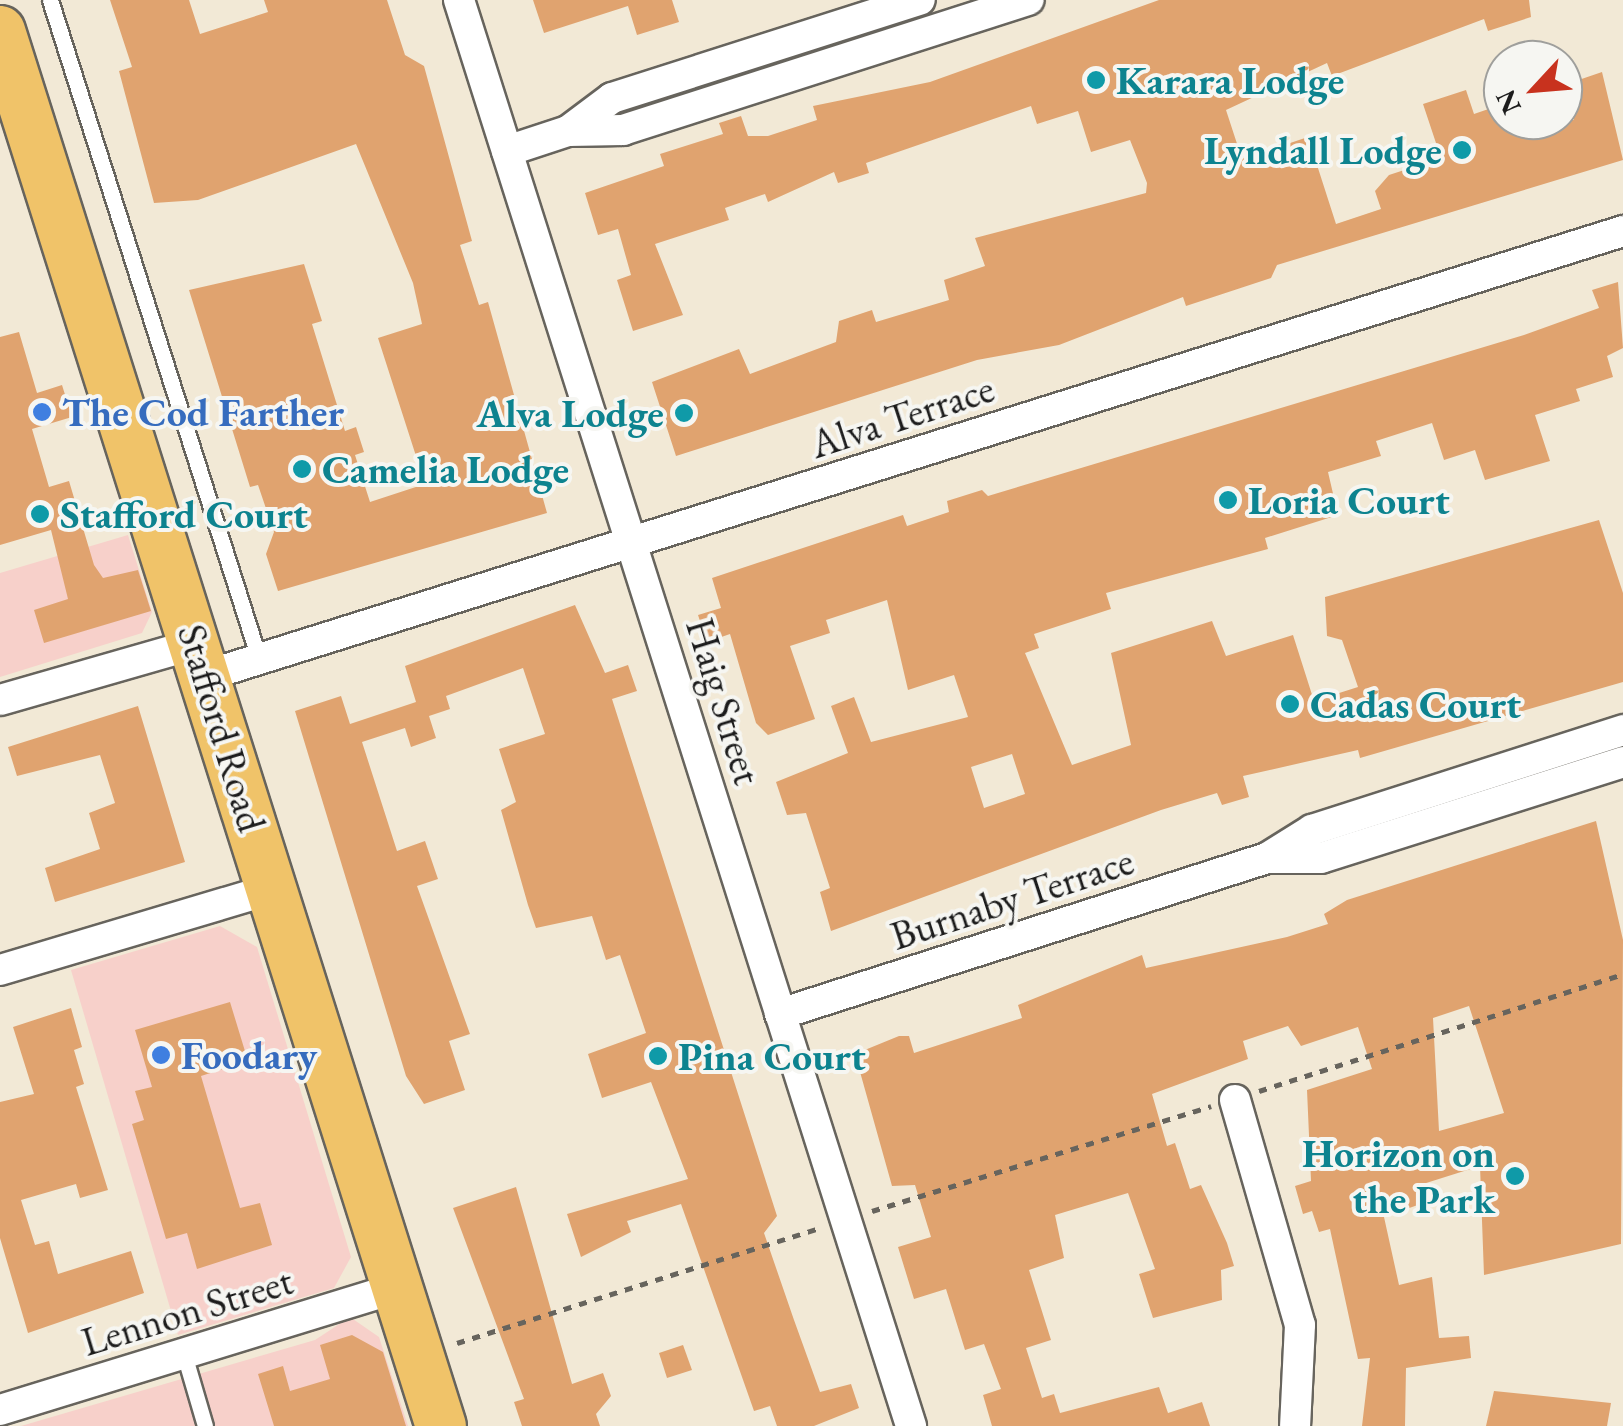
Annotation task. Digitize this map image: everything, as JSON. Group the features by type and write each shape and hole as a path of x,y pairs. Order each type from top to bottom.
{"highway":[{"name":"Stafford Road","path":"0,31 441,1426"}],"street":[{"name":"Haig Street","path":"460,0 911,1426"},
{"path":"568,132 612,98 920,0"},
{"path":"507,151 568,132 623,130 1029,0"},
{"name":"Alva Terrace","path":"0,700 200,660 258,659 1623,231"},
{"name":"Burnaby Terrace","path":"780,1014 1268,858 1312,830 1623,730"},
{"name":"Burnaby Terrace","path":"1268,858 1321,858 1623,763"},
{"path":"0,970 272,889"},
{"path":"1235,1100 1300,1325 1295,1426"},
{"name":"Lennon Street","path":"0,1410 397,1288"}],"lane":[{"name":"Stafford Road","path":"50,0 258,659"},
{"path":"184,1354 205,1426"}],"path":[{"path":"456,1343 845,1220"}],"shaded area":[{"path":"128,535 152,612 142,633 0,677 0,573"},
{"path":"220,926 257,947 351,1257 334,1288 178,1335 71,970"},
{"path":"350,1317 379,1337 408,1426 21,1426 315,1340"}],"building":[{"path":"110,0 189,0 200,34 268,12 264,0 387,0 405,55 424,66 472,241 460,245 479,305 488,302 547,513 278,591 266,554 274,532 258,485 250,487 189,290 304,264 322,321 312,324 345,431 356,427 364,452 355,455 370,502 425,484 378,338 422,324 413,283 356,144 198,200 154,203 119,71 132,67"},
{"path":"533,0 672,0 679,22 637,35 628,6 544,33"},
{"path":"1159,0 1529,0 1531,17 1488,31 1484,19 1332,76 1327,63 1226,110 1242,159 1308,137 1336,224 1381,209 1375,191 1389,175 1441,158 1423,104 1466,90 1474,114 1483,111 1483,140 1583,140 1583,78 1602,72 1623,160 1277,265 1271,278 1186,306 1183,297 1059,345 977,360 676,456 652,382 739,349 750,374 836,342 839,321 872,310 876,322 949,300 944,280 985,266 975,238 1146,193 1147,183 1130,140 1091,152 1078,111 1037,124 1031,106 866,163 869,173 838,183 834,172 768,202 765,194 725,208 729,220 655,244 683,315 633,331 617,280 631,275 618,229 598,235 585,193 664,166 660,154 723,134 719,123 741,116 748,136 768,136 817,120 813,106 930,82"},
{"path":"1618,282 1623,348 1607,356 1613,377 1576,389 1580,401 1535,415 1550,461 1485,480 1475,450 1444,460 1432,423 1376,441 1381,456 1328,472 1338,515 1265,538 1268,549 1106,593 1111,609 1034,634 1039,648 1025,653 1072,765 1131,745 1111,653 1212,621 1226,656 1293,635 1314,701 1358,687 1342,640 1327,636 1325,597 1599,520 1623,593 1623,682 1360,758 1358,750 1243,776 1249,797 1222,805 1217,793 1161,810 831,931 820,892 830,888 806,813 787,815 776,782 848,753 831,706 854,697 871,742 968,717 954,675 908,690 887,600 826,620 830,633 790,646 815,719 768,735 756,723 730,634 707,642 698,615 721,608 712,578 903,515 907,526 949,512 947,501 982,490 988,496 1524,335 1599,308 1592,290","holes":["1012,754 1025,794 984,808 971,767"]},
{"path":"19,332 37,393 62,385 72,417 32,429 49,487 69,481 94,565 103,578 138,570 151,611 44,643 34,610 68,599 51,530 0,545 0,337"},
{"path":"575,605 605,673 628,665 637,691 612,699 777,1216 764,1233 794,1320 820,1392 851,1384 859,1408 814,1426 777,1426 770,1406 754,1411 681,1204 627,1221 631,1232 581,1257 567,1214 688,1179 651,1082 602,1098 588,1054 646,1033 620,955 606,960 592,916 536,928 528,905 501,810 516,802 499,749 545,734 523,668 446,696 450,709 429,716 436,738 411,747 405,728 362,742 397,851 425,841 438,879 417,886 470,1034 449,1041 465,1090 424,1104 406,1076 295,711 341,696 350,724 416,702 405,666"},
{"path":"138,706 185,862 55,902 45,868 100,849 89,813 115,803 100,755 17,776 8,747"},
{"path":"1596,821 1623,940 1621,1244 1484,1275 1480,1166 1423,1184 1429,1201 1384,1217 1399,1285 1432,1277 1439,1338 1469,1336 1471,1358 1406,1368 1405,1426 1362,1426 1370,1358 1358,1359 1330,1229 1319,1232 1312,1211 1303,1214 1295,1186 1311,1181 1307,1090 1372,1069 1358,1027 1301,1046 1288,1026 1243,1041 1248,1059 1152,1094 1167,1146 1175,1143 1190,1189 1201,1185 1227,1243 1234,1266 1221,1270 1222,1300 1153,1318 1139,1274 1155,1269 1128,1193 1055,1215 1064,1258 1029,1270 1051,1340 1026,1348 1042,1398 1054,1394 1060,1413 1159,1387 1168,1413 1202,1402 1210,1426 992,1426 983,1395 1001,1389 984,1344 965,1350 946,1289 914,1299 898,1247 931,1237 915,1185 892,1186 855,1054 899,1036 909,1036 914,1053 1022,1018 1018,1005 1142,955 1146,968 1287,937 1328,924 1324,914 1347,900","holes":["1469,1006 1504,1113 1439,1131 1433,1018"]},
{"path":"230,1002 248,1061 201,1076 240,1208 260,1203 272,1245 197,1269 187,1233 166,1239 132,1124 144,1120 135,1091 152,1087 135,1030"},
{"path":"71,1008 82,1047 74,1050 84,1084 76,1087 108,1190 80,1198 76,1184 21,1200 35,1245 49,1241 58,1274 131,1251 144,1293 28,1333 0,1238 0,1102 34,1094 13,1027"},
{"path":"516,1187 572,1384 603,1373 611,1396 596,1414 600,1426 522,1426 514,1402 524,1399 453,1208"},
{"path":"352,1335 383,1352 406,1426 274,1426 258,1374 283,1366 290,1391 330,1379 320,1345"},
{"path":"683,1345 692,1370 667,1378 659,1353"},
{"path":"1494,1391 1611,1403 1607,1426 1486,1426"}],"place":[{"name":"Karara Lodge","path":"1096,80"},
{"name":"Lyndall Lodge","path":"1462,150"},
{"name":"The Cod Farther","path":"42,412"},
{"name":"Alva Lodge","path":"684,413"},
{"name":"Camelia Lodge","path":"302,469"},
{"name":"Loria Court","path":"1228,500"},
{"name":"Stafford Court","path":"40,514"},
{"name":"Cadas Court","path":"1290,704"},
{"name":"Foodary","path":"161,1055"},
{"name":"Pina Court","path":"658,1056"},
{"name":"Horizon on the Park","path":"1515,1176"}]}
